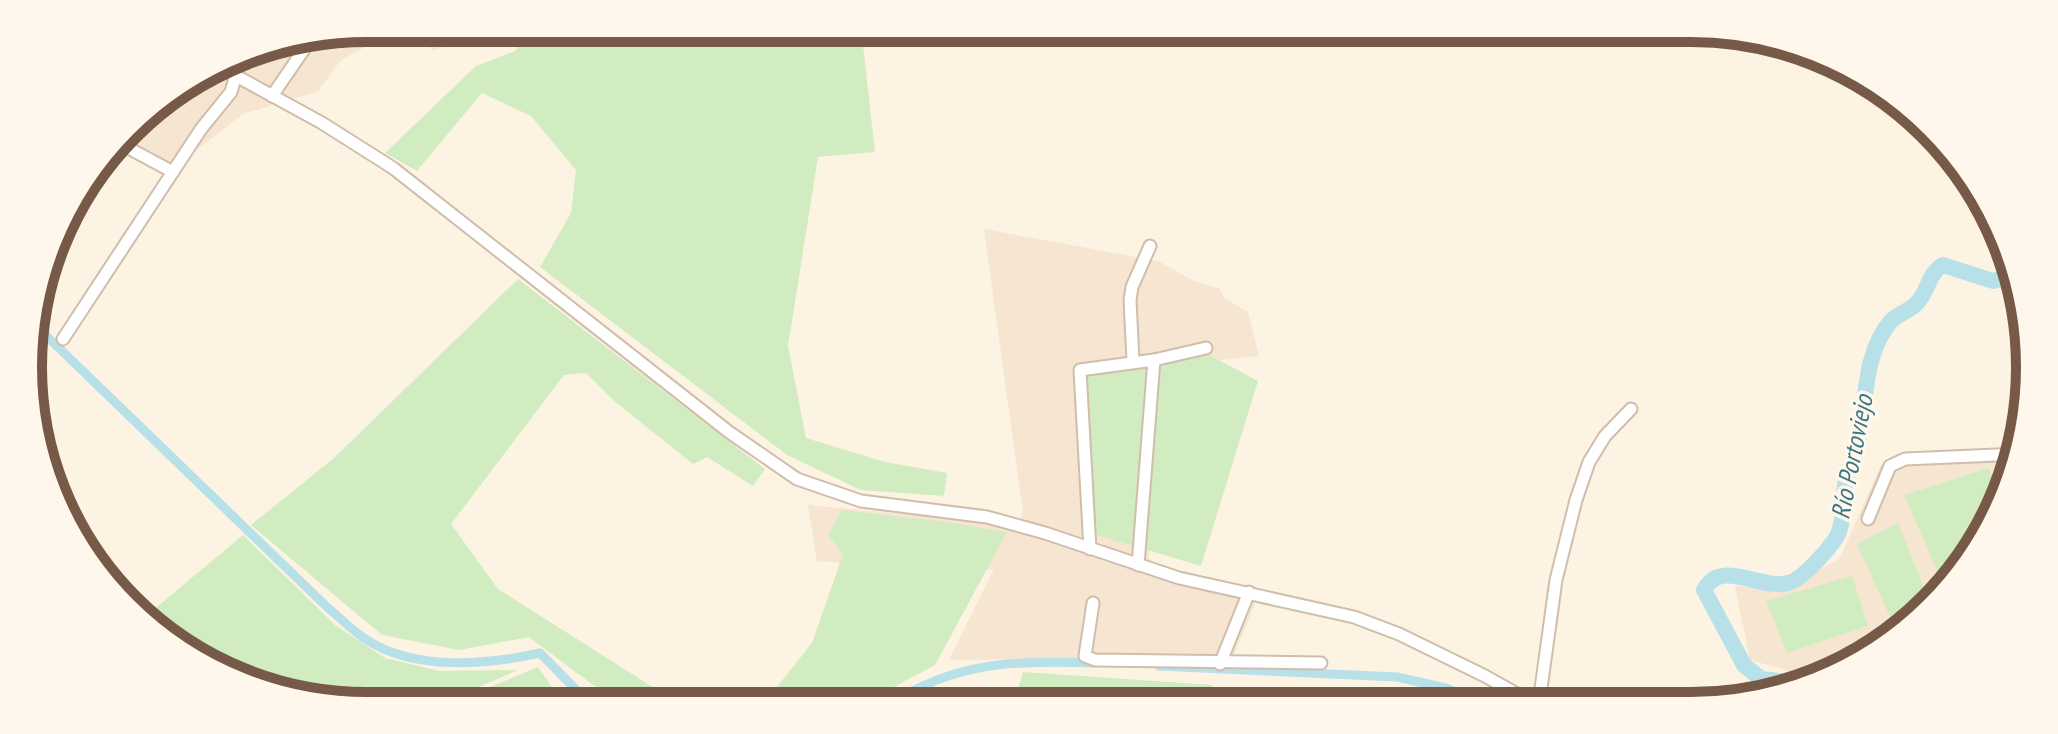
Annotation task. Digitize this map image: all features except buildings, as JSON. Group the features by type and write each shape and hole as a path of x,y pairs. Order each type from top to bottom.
{"street":[{"path":"272,96 305,48"},
{"path":"231,72 393,168 729,432 797,479 833,494 861,501 987,517 1179,578 1354,617 1399,634 1513,692"},
{"path":"63,339 201,129 231,92 236,75"},
{"path":"128,148 173,172"},
{"path":"1133,361 1130,300 1150,246"},
{"path":"1090,549 1080,370 1154,360 1206,348"},
{"path":"1138,565 1154,360"},
{"path":"1541,692 1556,580 1576,500 1589,462 1605,436 1631,409"},
{"path":"1868,519 1890,466 1896,461 2004,455"},
{"path":"1220,664 1249,592"},
{"path":"1093,603 1085,656 1095,660 1321,663"}],"shaded area":[{"path":"374,42 341,60 318,91 243,114 173,168 130,145 186,97 223,76 283,53 325,45"},
{"path":"422,42 455,42 434,51"},
{"path":"984,229 1158,261 1194,281 1219,288 1224,298 1248,312 1259,356 1163,366 1148,568 1255,604 1228,670 1210,664 1134,658 949,660 994,569 937,571 817,561 808,505 1017,525 1023,513"},
{"path":"2003,457 1982,511 1961,548 1921,597 1889,625 1854,648 1799,673 1750,660 1735,586 1786,589 1840,558 1881,465"}],"green space":[{"path":"521,42 863,42 875,152 818,157 788,346 806,438 885,462 947,473 944,496 861,490 787,455 540,267 571,213 576,170 531,116 482,93 417,171 385,153 476,66 515,51"},
{"path":"518,279 765,469 753,486 707,457 693,464 614,401 586,373 564,375 451,524 498,589 660,692 603,692 529,637 459,650 382,635 251,525 334,458"},
{"path":"1202,351 1258,381 1201,566 1083,531 1075,369"},
{"path":"1989,468 1994,483 1972,530 1940,576 1904,495"},
{"path":"842,510 1007,532 935,665 884,692 773,692 812,643 843,554 828,535"},
{"path":"1898,523 1926,592 1893,622 1857,544"},
{"path":"243,535 335,625 385,658 439,671 518,670 467,692 367,692 304,686 263,675 223,658 186,637 153,611"},
{"path":"1852,576 1868,626 1787,653 1766,601"},
{"path":"538,667 555,692 478,692"},
{"path":"1023,672 1213,685 1209,692 1017,692"}],"waterway":[{"name":"Río Portoviejo","path":"1776,681 1761,679 1744,665 1704,590 1720,576 1788,583 1814,564 1839,532 1846,478 1859,438 1869,368 1881,336 1891,321 1916,304 1934,273 1943,265 1993,281 2004,278"},
{"path":"44,334 328,608 362,637 407,657 451,663 540,653 578,692"},
{"path":"910,692 938,679 988,666 1041,662 1096,663"},
{"path":"1159,666 1397,677 1456,692"}]}
